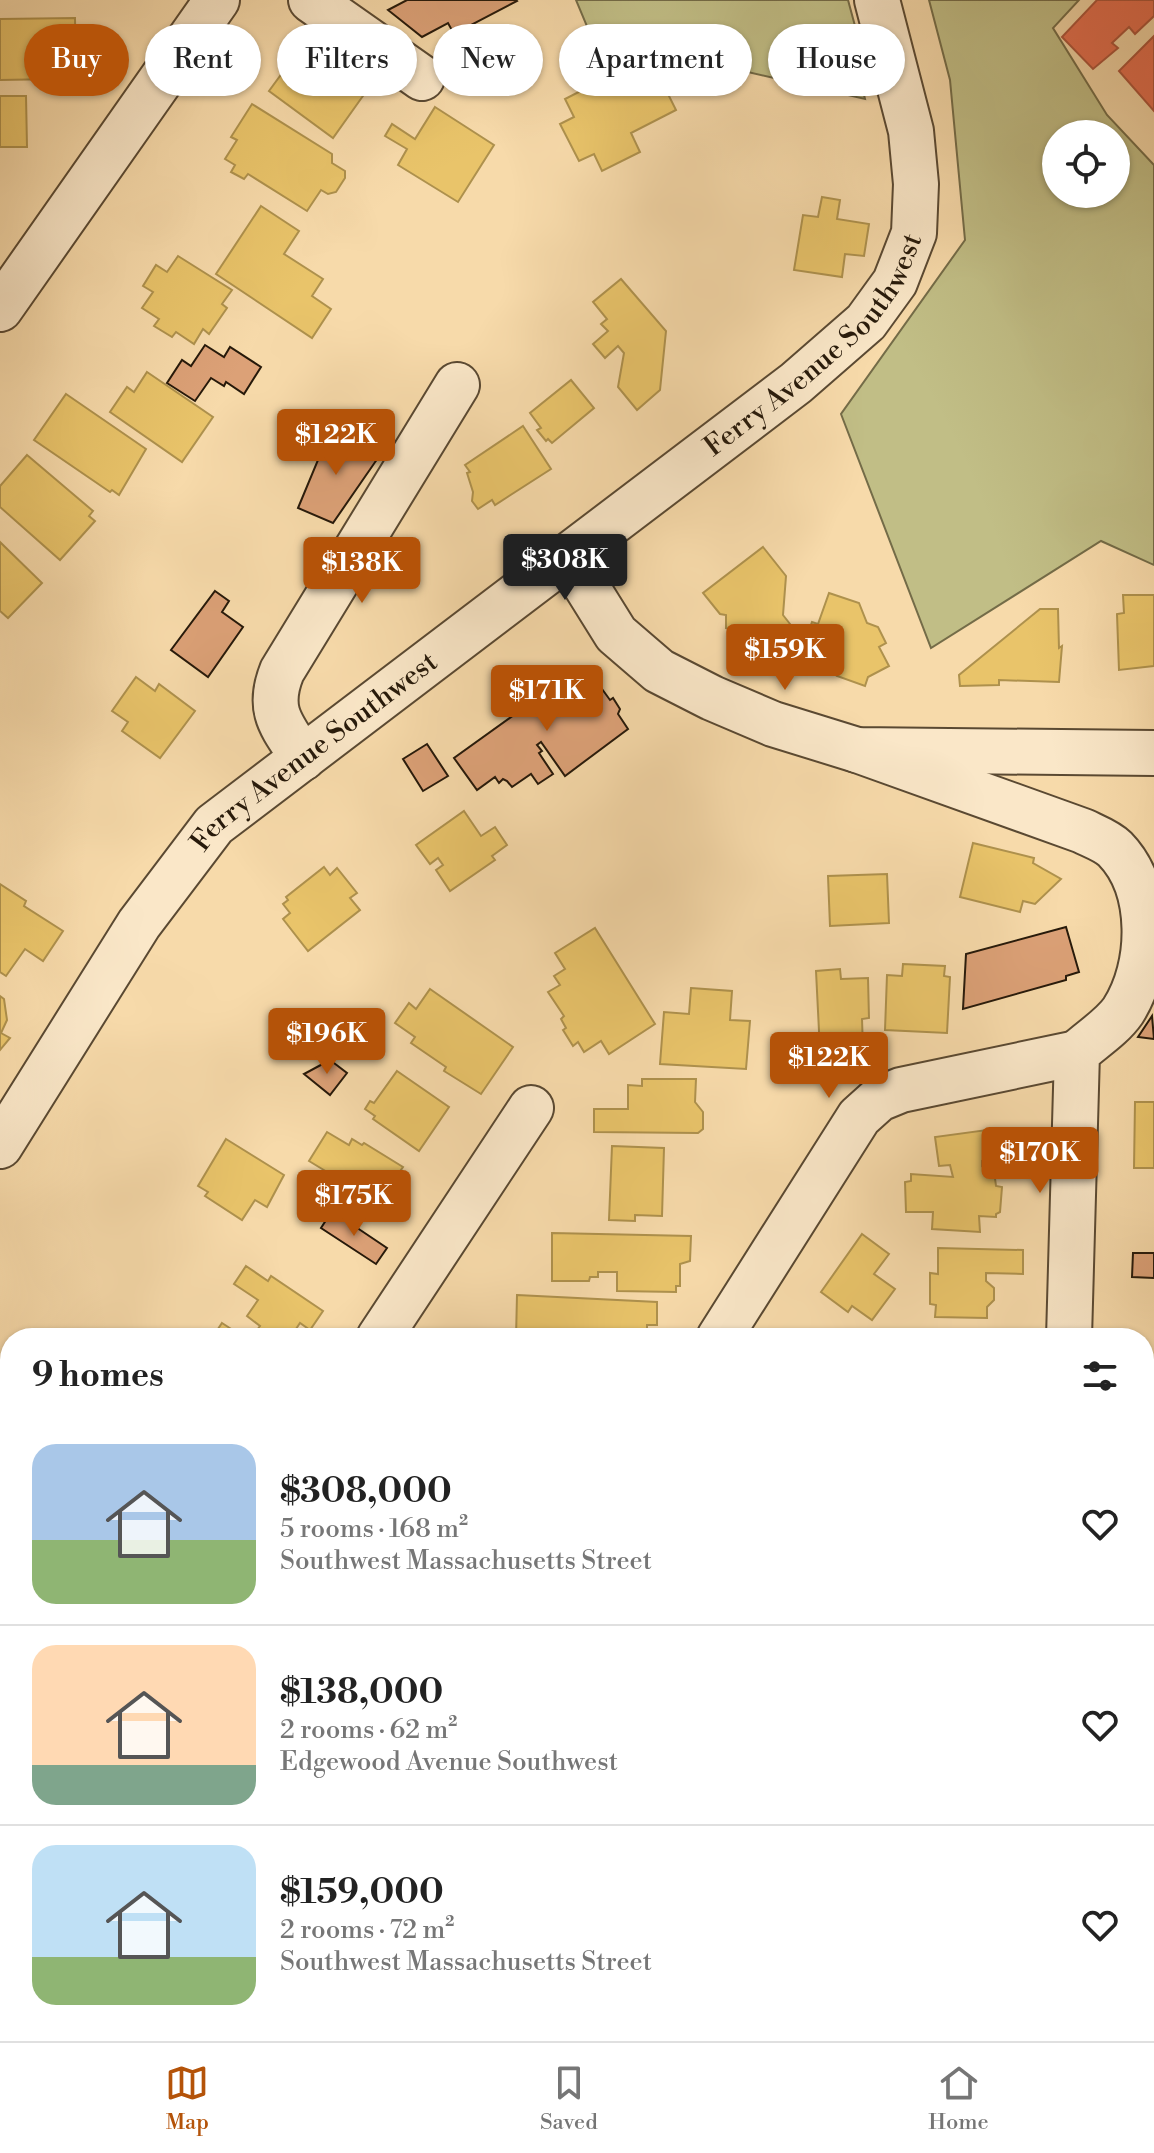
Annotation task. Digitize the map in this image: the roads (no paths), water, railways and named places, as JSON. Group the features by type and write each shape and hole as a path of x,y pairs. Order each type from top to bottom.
{"street":[{"path":"0,309 217,0"},
{"path":"311,0 422,78"},
{"name":"Ferry Avenue Southwest","path":"0,1146 139,924 214,825 796,383 866,322 895,282 914,233 916,184 911,131 877,0"},
{"path":"303,758 278,721 274,706 275,689 282,671 457,385"},
{"path":"568,557 616,634 659,671 773,724 857,750 1083,831 1114,848 1133,872 1143,903 1139,979 1122,1013 1077,1053 941,1080 879,1099 859,1117 725,1328"},
{"path":"857,750 1154,753"},
{"path":"1069,1328 1077,1053"},
{"path":"386,1328 531,1108"}]}
